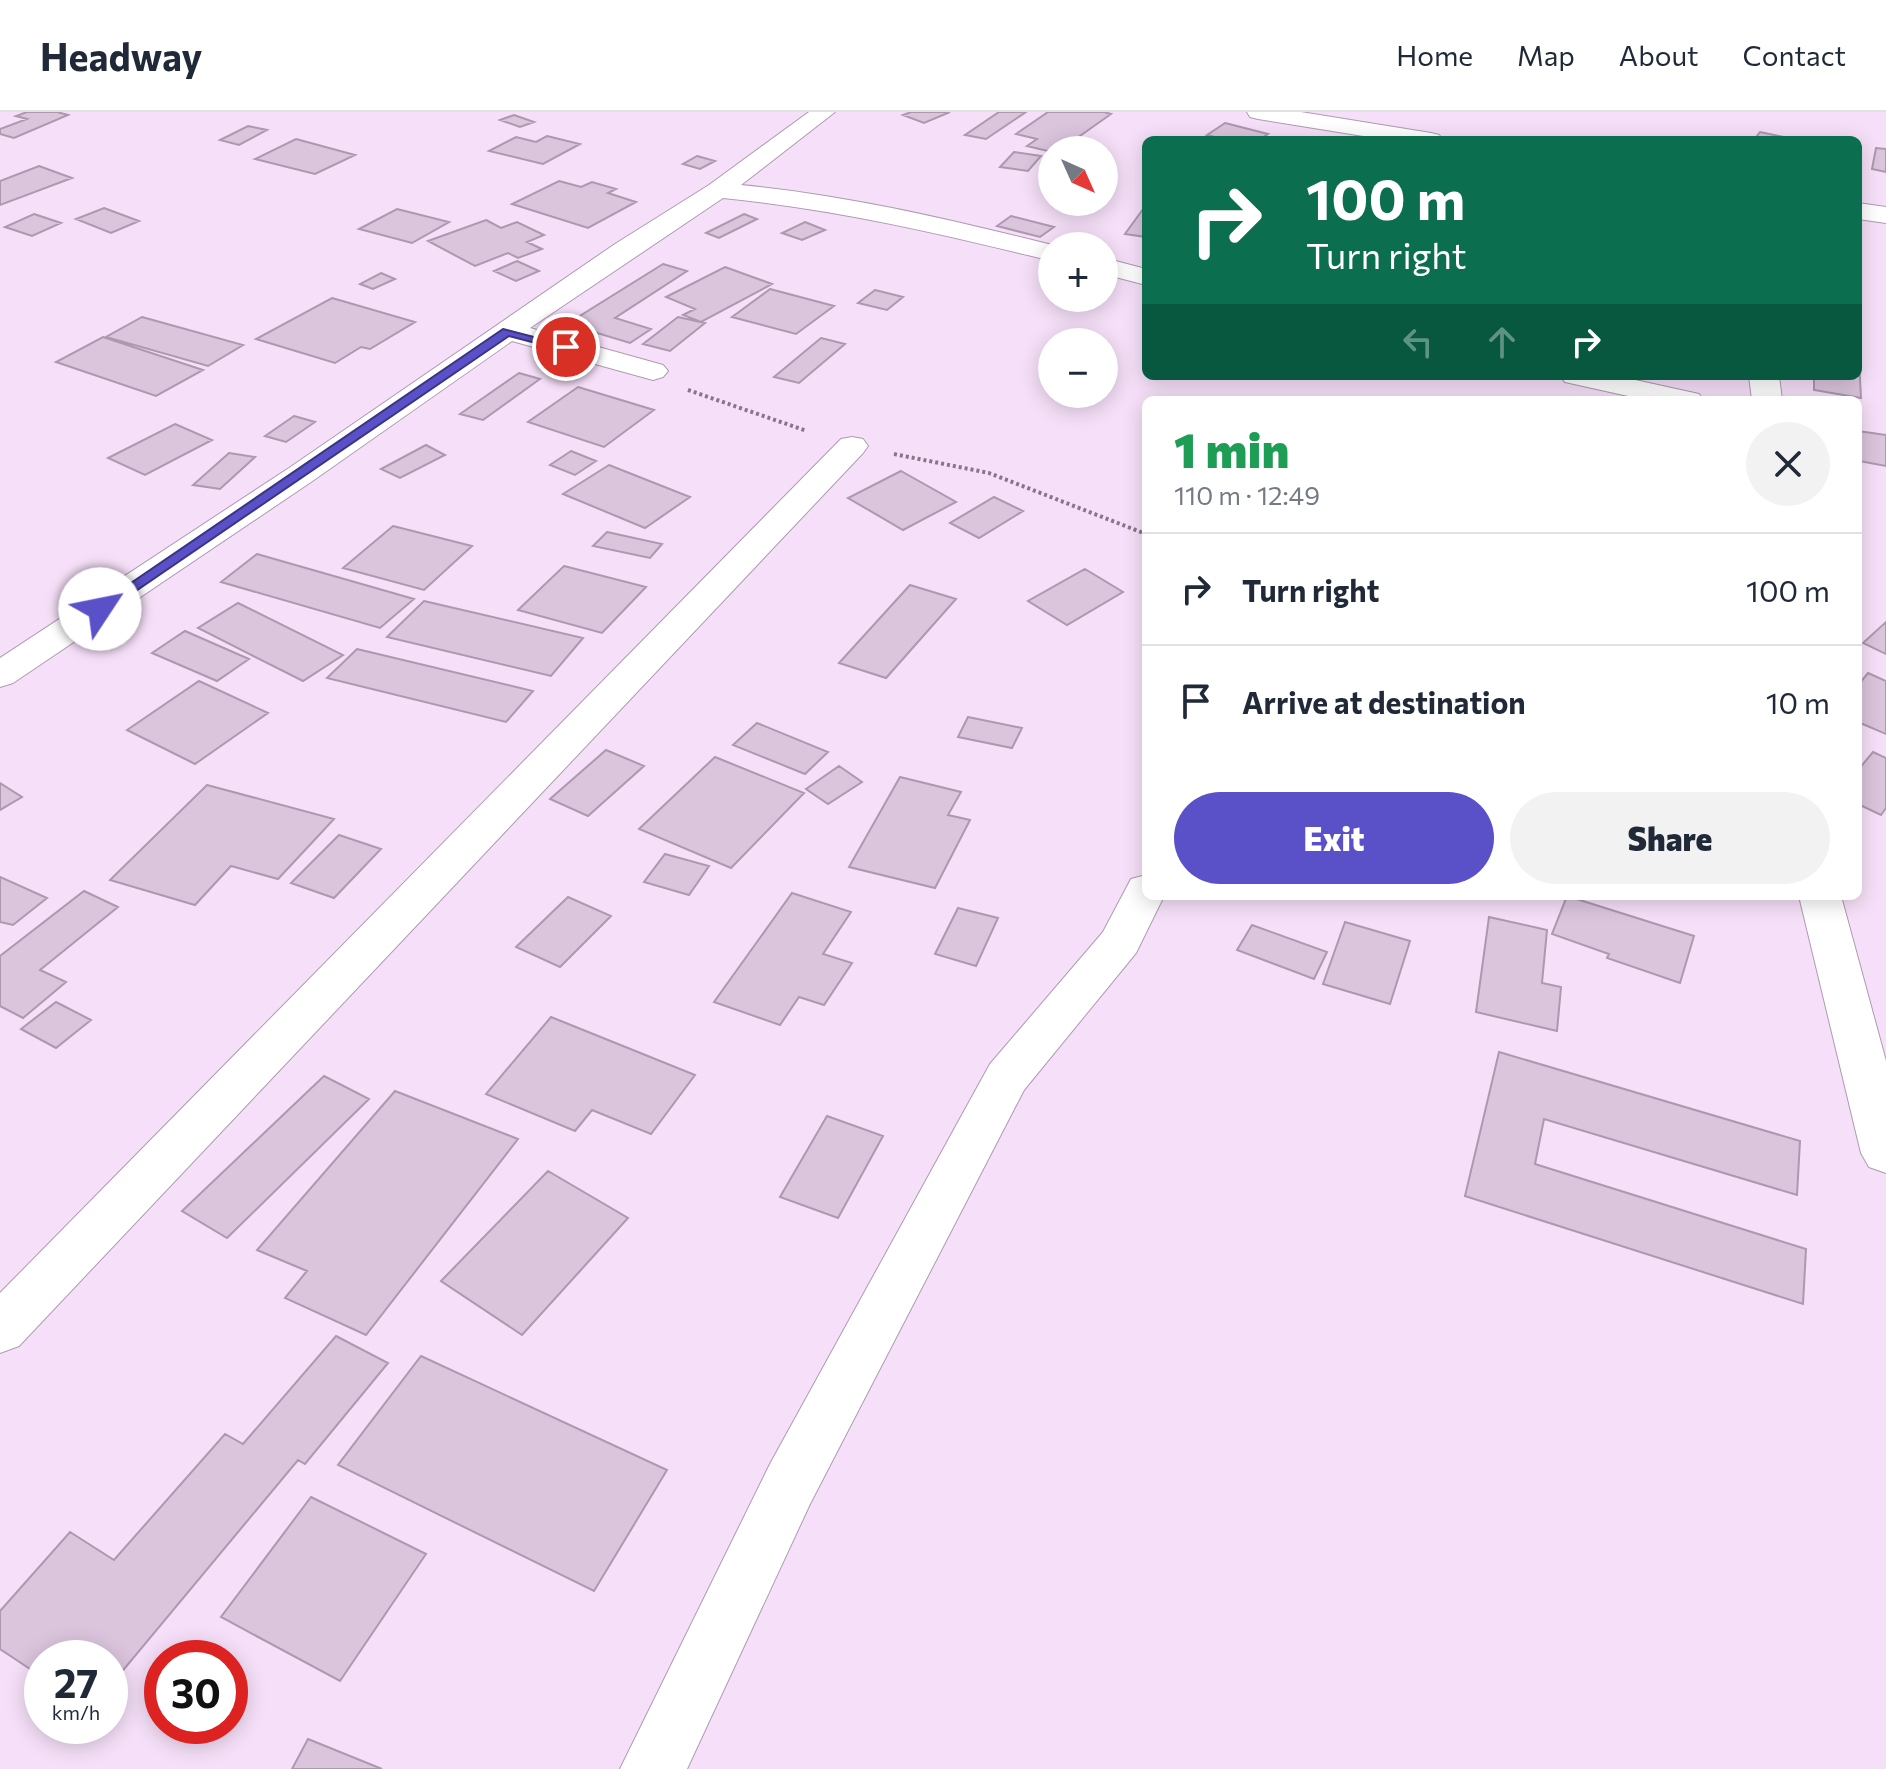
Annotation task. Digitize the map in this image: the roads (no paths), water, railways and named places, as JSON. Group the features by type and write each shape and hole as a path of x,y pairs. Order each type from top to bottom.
{"street":[{"path":"0,675 300,475 624,250 718,190 824,112"},
{"path":"1258,112 1406,136"},
{"path":"718,190 792,196 915,220 1038,250"},
{"path":"1862,212 1886,215"},
{"path":"1118,270 1142,276"},
{"path":"507,331 653,371"},
{"path":"1594,380 1669,396"},
{"path":"0,1329 852,446"},
{"path":"653,1769 790,1484 1007,1077 1120,942 1142,898"},
{"path":"1821,900 1886,1153"}]}
